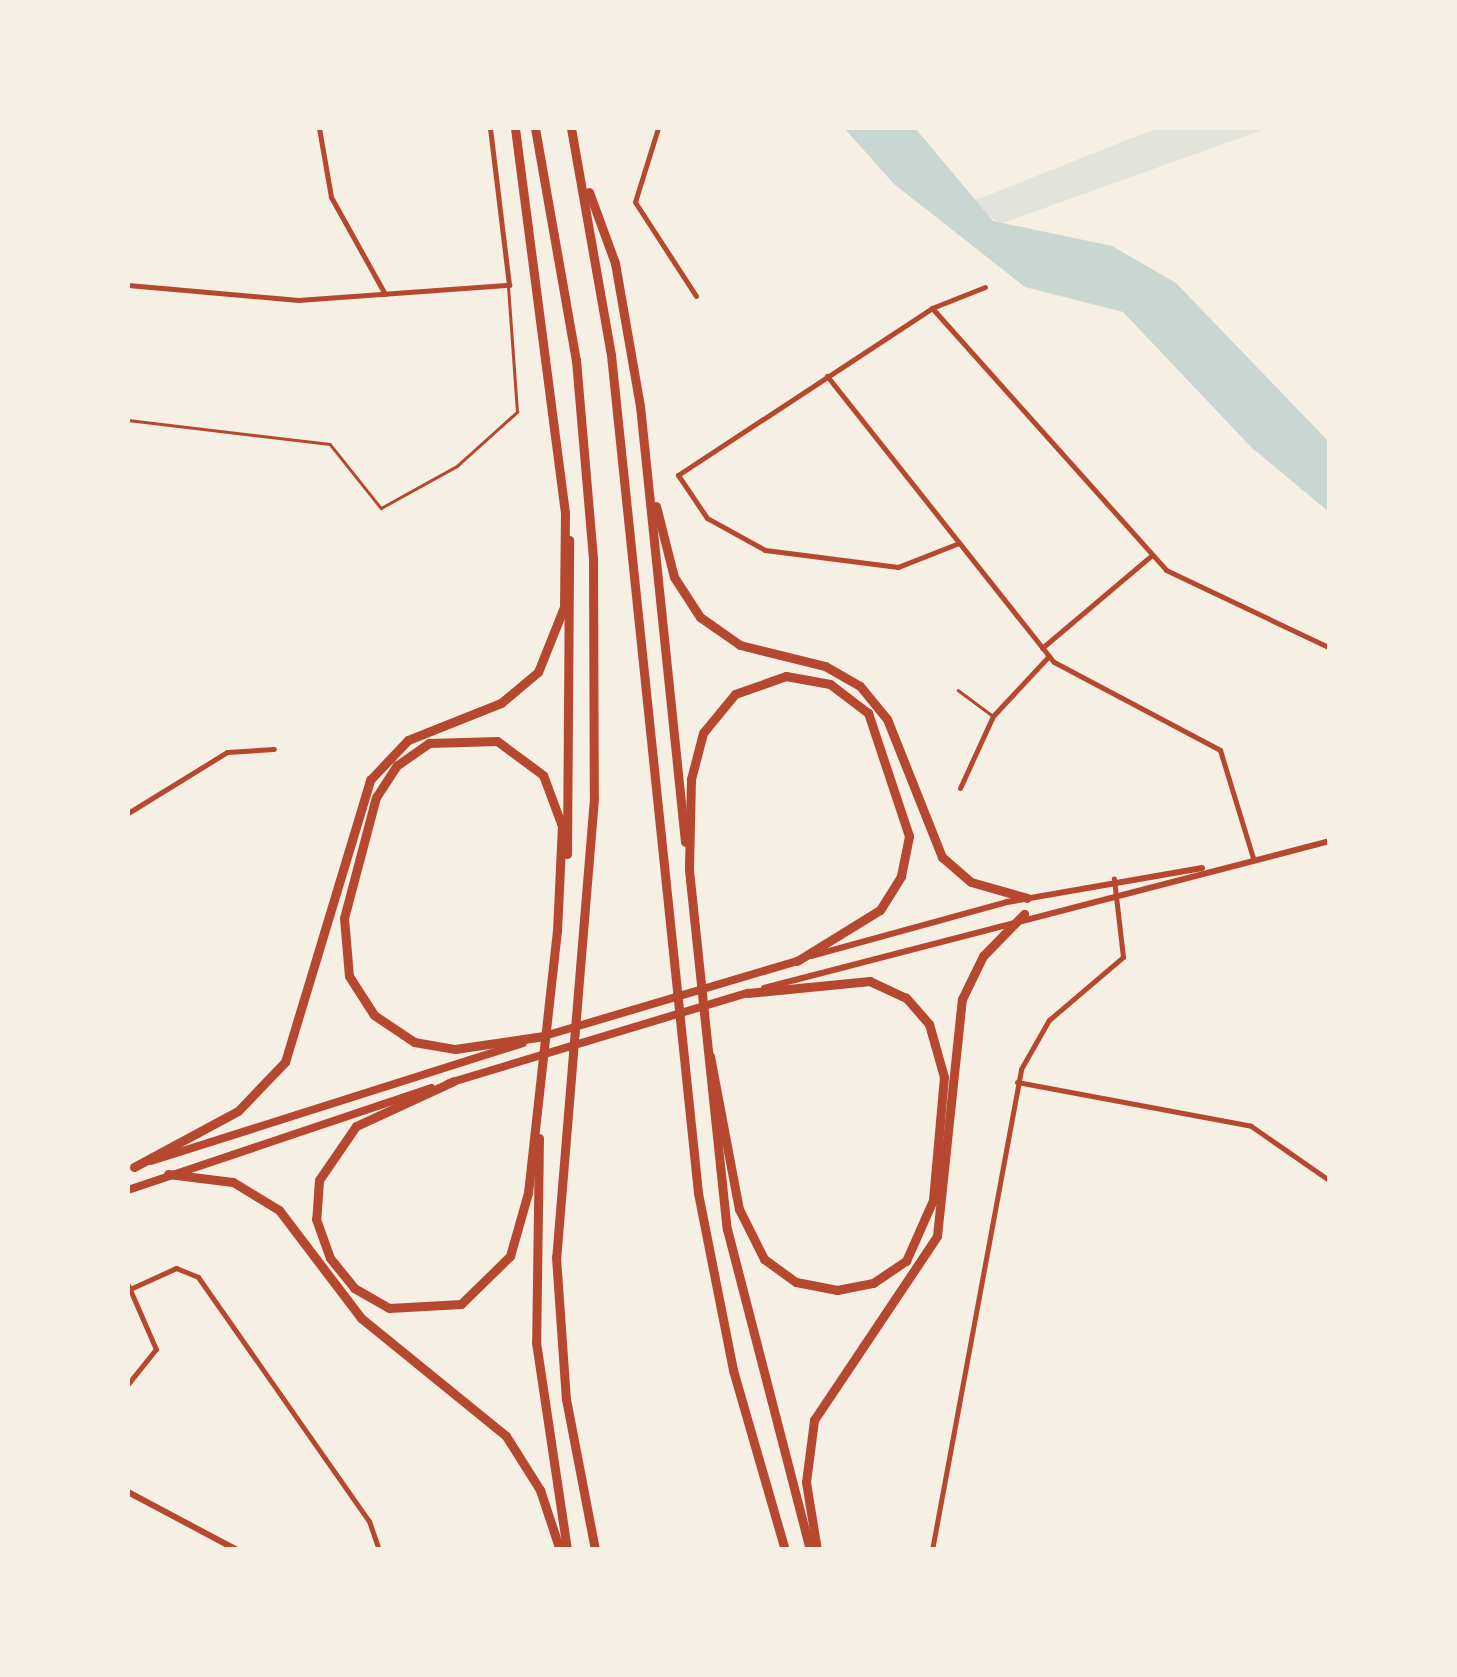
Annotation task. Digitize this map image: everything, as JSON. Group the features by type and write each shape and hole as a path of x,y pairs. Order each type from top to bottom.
{"highway":[{"path":"454,1081 356,1126 319,1180 316,1219 330,1258 360,1292 397,1310 461,1304 502,1271 523,1216 557,931 573,721 564,512 515,128"},
{"path":"535,128 576,360 594,558 594,798 556,1277 568,1418 594,1550"},
{"path":"571,128 616,396 695,1174 732,1370 786,1550"},
{"path":"580,170 615,264 650,484 705,1028 742,1304 814,1550"},
{"path":"650,484 671,570 697,614 740,646 824,666 860,686 887,719 942,858 972,882 1027,898"},
{"path":"131,1168 238,1111 285,1062 370,780 408,740 501,703 538,672 564,604 564,512"},
{"path":"690,870 694,760 724,703 756,682 792,676 853,698 884,744 906,811 908,853 875,915 796,960"},
{"path":"544,1036 461,1048 414,1042 381,1023 354,987 345,911 376,796 397,765 424,745 462,736 498,741 533,763 560,813 557,931"},
{"path":"814,1550 806,1472 814,1420 937,1236 962,999 982,956 1024,914"},
{"path":"705,1028 732,1177 758,1253 820,1289 855,1288 895,1270 918,1246 932,1206 944,1077 933,1032 906,998 870,981 748,993"},
{"path":"541,1090 534,1320 567,1550"},
{"path":"168,1174 233,1182 279,1210 361,1318 506,1436 540,1490 560,1550"}],"main road":[{"path":"544,1036 796,960 1027,898 1114,878 1203,868 1330,841"},
{"path":"128,1190 524,1060 1024,914 1119,894 1203,868"},
{"path":"131,1168 523,1040"},
{"path":"128,1492 237,1550"}],"street":[{"path":"319,128 332,197 385,294"},
{"path":"128,284 286,300 508,285 490,128"},
{"path":"658,128 634,202 696,296"},
{"path":"959,542 898,567 765,550 707,518 678,475 932,308 985,287"},
{"path":"932,308 1151,556 1194,587 1330,648"},
{"path":"827,376 1048,656 1220,750 1253,858"},
{"path":"1042,648 1151,556"},
{"path":"960,788 994,716 1048,656"},
{"path":"128,813 226,752 274,749"},
{"path":"932,1550 1017,1082 1043,1026 1123,957 1119,894 1114,878"},
{"path":"1017,1082 1252,1126 1330,1182"},
{"path":"128,1384 156,1349 128,1287 176,1268 198,1277 369,1521 379,1550"}],"lane":[{"path":"128,420 330,444 381,508 458,466 517,412 508,285"},
{"path":"958,690 994,716"}],"shaded area":[{"path":"844,128 915,128 993,221 1112,246 1176,283 1329,442 1329,512 1251,447 1123,312 1025,287 894,184"},
{"path":"1157,128 1268,128 1000,224 971,202"}]}
